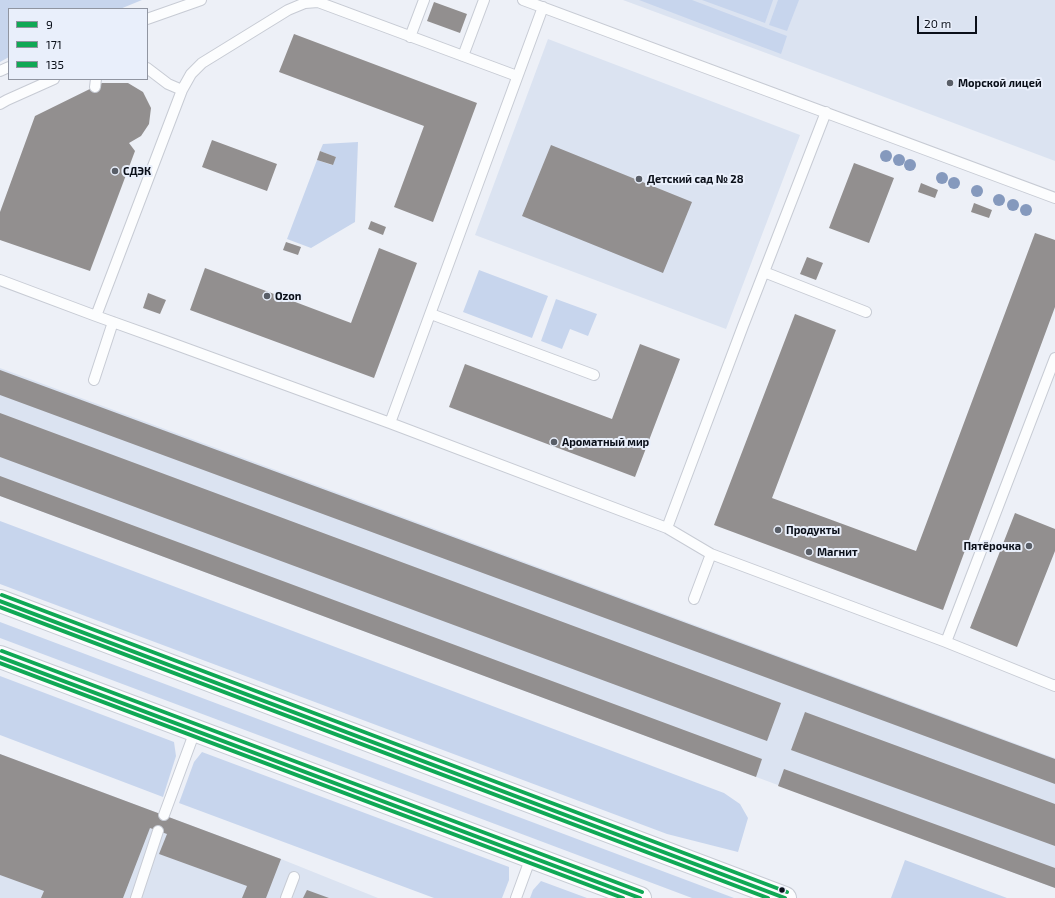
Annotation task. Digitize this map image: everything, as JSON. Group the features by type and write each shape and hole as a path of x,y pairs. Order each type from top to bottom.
{"main road":[{"path":"0,601 785,898"},
{"path":"0,657 640,898"}],"lane":[{"path":"148,19 201,0"},
{"path":"410,37 424,0"},
{"path":"463,56 484,0"},
{"path":"523,0 1055,198"},
{"path":"96,316 182,90 191,74 202,63 288,10 305,3 318,2 517,76"},
{"path":"390,424 543,7"},
{"path":"148,69 168,84 182,90"},
{"path":"0,104 52,80"},
{"path":"666,528 826,112"},
{"path":"764,272 866,312"},
{"path":"0,280 666,528 711,554 946,642 1055,686"},
{"path":"431,314 594,375"},
{"path":"94,380 113,322"},
{"path":"946,642 1055,358"},
{"path":"694,599 711,554"},
{"path":"164,816 195,731"},
{"path":"136,898 158,831"},
{"path":"516,898 531,857"},
{"path":"286,898 294,877"}],"shaded area":[{"path":"0,0 142,0 122,8 8,8 8,58 0,62"},
{"name":"Морской лицей","path":"623,0 1055,0 1055,161 839,80"},
{"path":"639,0 692,0 787,36 781,54"},
{"path":"702,0 773,0 765,23"},
{"path":"778,0 799,0 787,31 769,25"},
{"name":"Детский сад № 28","path":"548,39 800,135 726,329 475,235"},
{"path":"358,142 355,222 311,248 287,239 317,160 332,165 336,157 320,151 323,144"},
{"path":"479,270 548,296 532,338 463,312"},
{"path":"556,299 597,314 588,336 570,329 562,349 541,341"},
{"path":"0,368 1055,758 1055,888 0,496"},
{"path":"0,521 724,793 740,804 748,818 738,852 667,834 0,584"},
{"path":"0,622 734,898 692,898 0,638"},
{"path":"0,676 174,742 176,756 163,797 0,735"},
{"path":"202,752 509,867 509,880 502,898 434,898 179,803 194,762"},
{"path":"0,754 281,859 378,898 0,898"},
{"path":"905,860 1007,898 891,898"},
{"path":"541,881 587,898 530,898 533,890"}],"building":[{"path":"434,2 467,14 460,33 427,21"},
{"path":"294,34 477,103 433,222 394,207 424,126 279,72"},
{"path":"102,83 128,83 143,92 151,108 149,124 141,136 129,143 135,151 90,271 0,240 0,212 35,116"},
{"path":"212,140 277,164 267,191 202,167"},
{"path":"551,145 692,202 663,273 522,216"},
{"path":"320,151 336,157 333,165 317,160"},
{"path":"854,163 894,178 869,243 829,228"},
{"path":"921,183 938,190 935,198 918,192"},
{"path":"974,203 992,210 989,218 971,212"},
{"path":"371,221 386,227 383,235 368,229"},
{"path":"1035,233 1055,240 1055,307 943,610 714,525 795,314 836,330 772,498 916,551"},
{"path":"286,242 301,247 298,255 283,250"},
{"path":"379,248 417,263 374,378 190,310 205,268 351,323"},
{"path":"807,257 823,263 816,280 800,274"},
{"path":"148,293 166,300 160,314 143,308"},
{"path":"640,344 680,359 635,477 449,407 465,364 612,419"},
{"path":"0,370 1055,759 1055,784 0,395"},
{"path":"0,413 781,703 767,741 0,457"},
{"path":"0,476 762,759 756,777 0,496"},
{"path":"1015,513 1055,529 1055,551 1017,647 970,628"},
{"path":"805,712 1055,804 1055,846 791,750"},
{"path":"0,754 281,859 266,898 242,898 247,886 159,854 167,834 150,828 123,898 41,898 44,891 0,875"},
{"path":"784,769 1055,868 1055,888 778,786"},
{"path":"307,890 329,898 303,898"}],"transit line":[{"name":"135","path":"2,595 787,892"},
{"name":"9","path":"0,601 785,898"},
{"name":"171","path":"0,607 768,898"},
{"name":"135","path":"2,651 642,892"},
{"name":"9","path":"0,657 640,898"},
{"name":"171","path":"0,663 623,898"}],"place":[{"name":"Морской лицей","path":"950,83"},
{"name":"СДЭК","path":"115,171"},
{"name":"Детский сад № 28","path":"639,179"},
{"name":"Ozon","path":"267,296"},
{"name":"Ароматный мир","path":"554,442"},
{"name":"Продукты","path":"778,530"},
{"name":"Пятёрочка","path":"1029,546"},
{"name":"Магнит","path":"809,552"}]}
